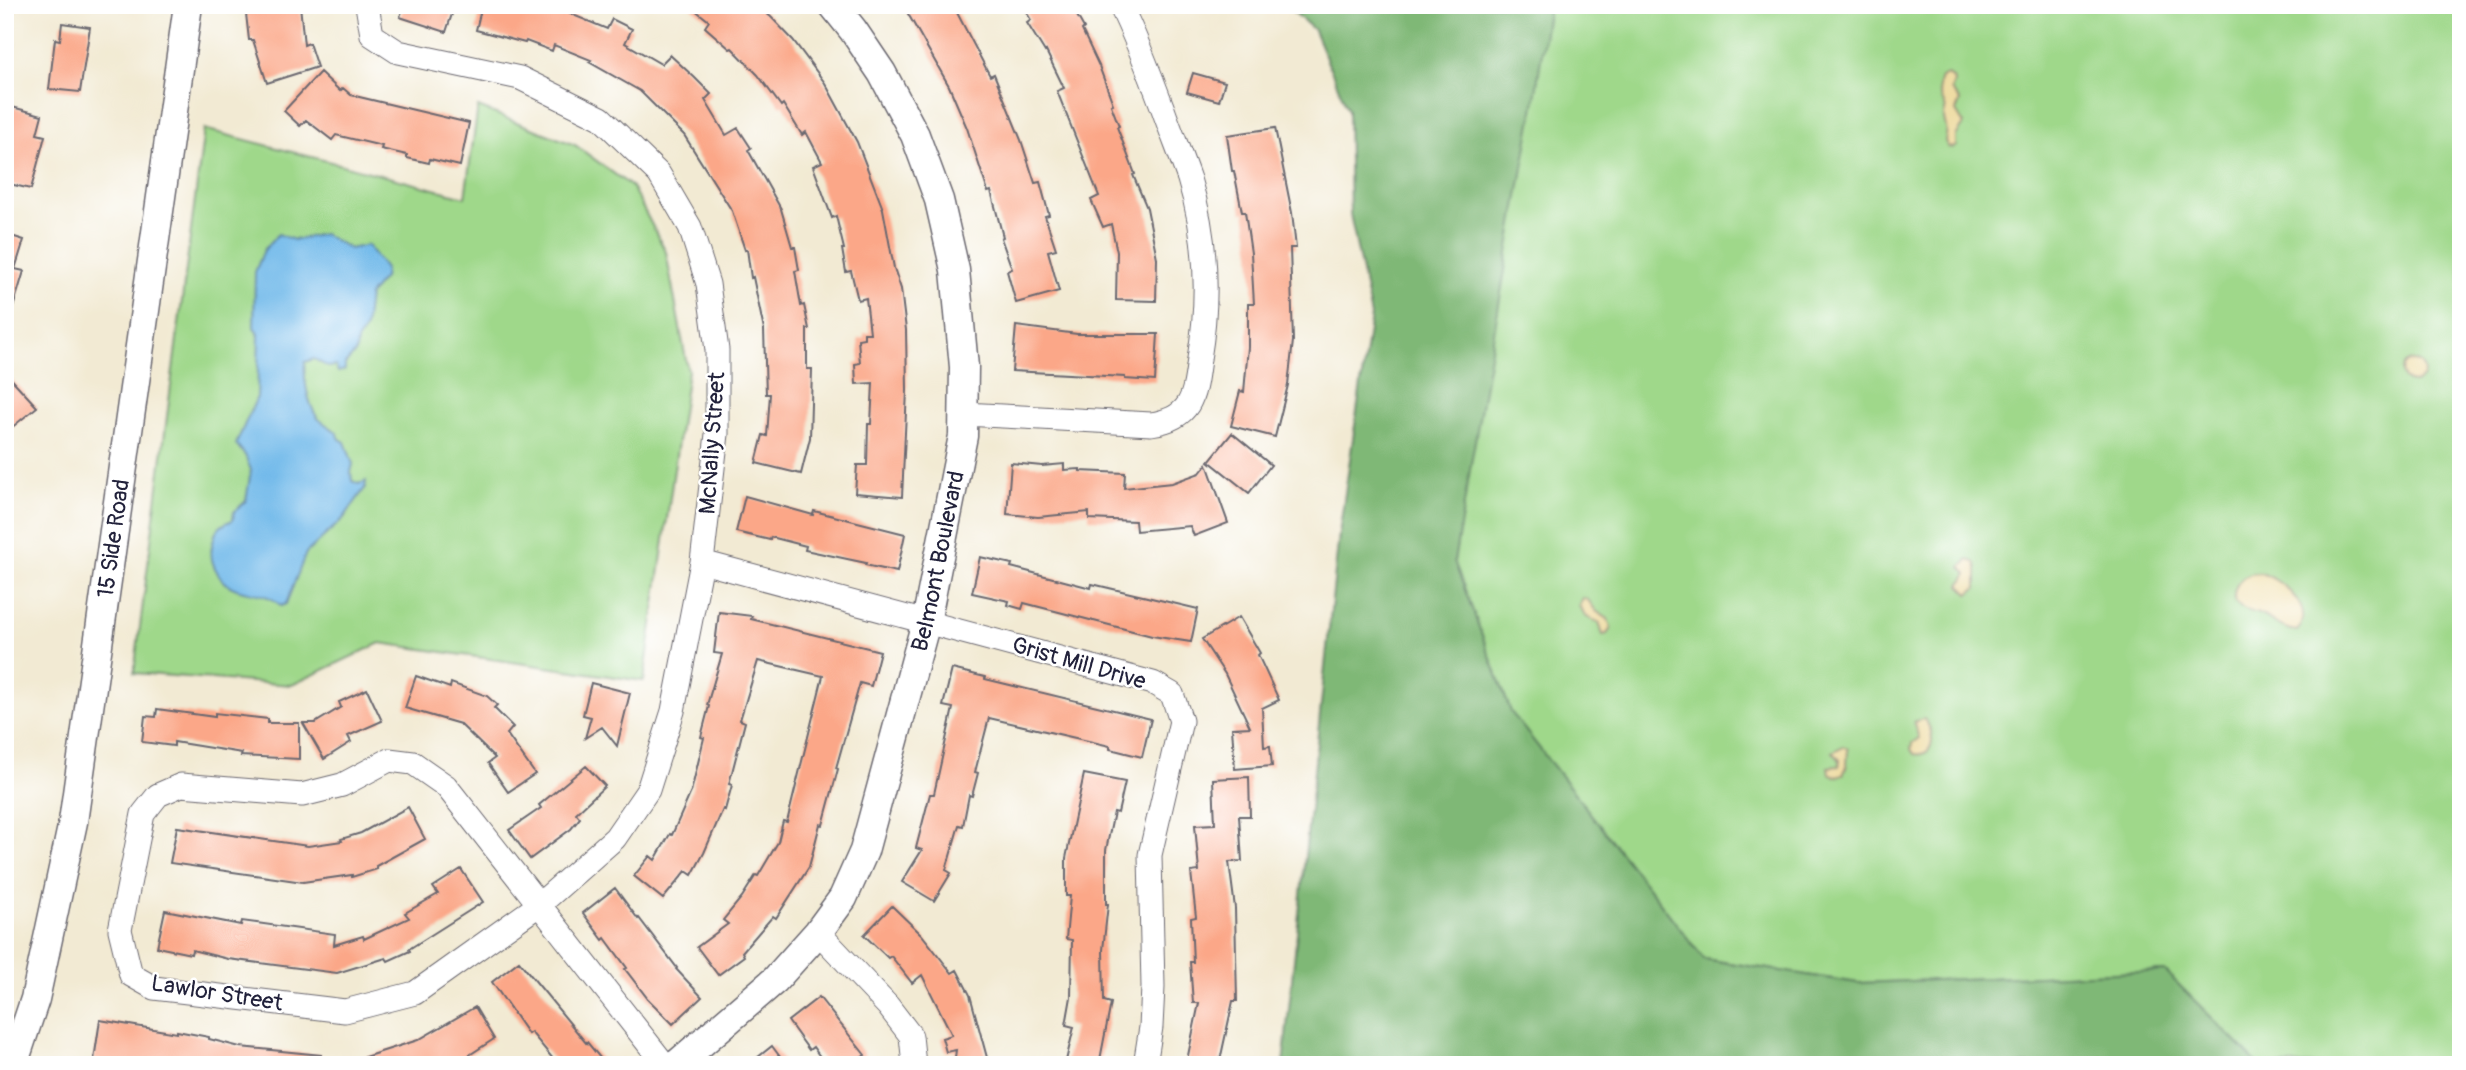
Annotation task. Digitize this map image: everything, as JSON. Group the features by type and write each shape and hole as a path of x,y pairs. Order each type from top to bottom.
{"street":[{"name":"15 Side Road","path":"13,1065 35,999 73,822 188,5"},
{"name":"McNally Street","path":"367,5 372,35 398,52 520,78 601,118 659,174 690,227 708,284 717,350 717,433 702,562 673,711 648,790 615,838 540,904"},
{"name":"Belmont Boulevard","path":"676,1065 775,980 818,932 843,898 864,851 926,622 959,461 964,414 964,367 955,270 939,200 915,135 882,73 833,5"},
{"path":"964,414 1151,424 1173,418 1182,412 1193,396 1205,322 1204,272 1199,226 1189,180 1146,62 1120,5"},
{"name":"Grist Mill Drive","path":"702,562 1153,682 1172,694 1181,721 1150,855 1153,987 1145,1065"},
{"name":"Lawlor Street","path":"540,904 415,993 345,1012 154,988 131,975 120,930 143,814 158,795 181,785 302,795 342,785 389,761 413,763 446,786 540,904 665,1065"},
{"path":"818,932 888,1006 911,1036 914,1065"}],"green space":[{"path":"1286,5 1549,5 1454,561 1511,712 1704,959 1858,983 2165,971 2259,1065 1283,1065 1339,534 1371,316 1350,214 1348,110 1314,30"},
{"path":"1546,5 2461,5 2461,1065 2259,1065 2165,971 1858,983 1704,959 1511,712 1454,561"},
{"path":"478,107 575,145 632,187 666,252 688,371 644,681 380,643 292,685 134,673 204,129 465,197"}],"sand":[{"path":"1947,75 1953,78 1951,90 1960,101 1956,111 1964,124 1956,136 1956,146 1953,148 1948,147 1945,141 1945,108 1939,89 1941,78"},
{"path":"2413,361 2421,364 2424,372 2421,380 2413,383 2405,380 2402,372 2405,364"},
{"path":"1968,560 1975,562 1977,567 1977,588 1969,594 1960,585 1967,574 1961,567"},
{"path":"2260,573 2286,588 2300,605 2302,623 2297,631 2283,627 2236,603 2234,594 2240,580"},
{"path":"1583,598 1608,619 1611,628 1607,634 1603,635 1599,623 1585,616 1579,606"},
{"path":"1924,719 1928,724 1932,742 1927,752 1914,754 1912,743 1919,738 1915,721"},
{"path":"1843,746 1848,749 1847,765 1843,775 1837,777 1829,773 1828,767 1839,766 1840,760 1833,752"}],"water":[{"path":"278,234 294,240 323,234 350,249 367,245 385,269 384,278 369,295 365,329 357,341 356,352 345,364 345,370 338,372 336,366 328,367 314,359 305,362 307,390 314,412 345,442 353,464 352,481 359,484 366,481 365,488 343,519 306,553 286,604 281,606 265,596 230,586 216,570 211,554 217,532 233,520 234,512 246,501 251,470 245,455 236,444 257,397 259,336 254,327 255,272 264,250"}],"building":[{"path":"245,5 300,5 304,45 309,43 317,67 267,83 253,40 249,40"},
{"path":"404,5 455,5 446,32 400,17"},
{"path":"482,5 549,5 607,29 612,19 632,29 625,43 661,64 670,55 711,94 705,100 726,135 738,128 751,148 748,150 781,209 792,247 795,247 799,270 795,271 801,306 804,305 809,329 807,369 812,369 810,438 801,474 756,463 763,435 767,436 770,394 766,394 764,330 747,249 745,250 732,211 684,135 640,91 589,62 591,60 554,45 552,51 526,41 525,43 476,30"},
{"path":"689,5 756,5 771,17 793,40 825,83 857,142 883,209 894,268 901,289 906,330 907,390 902,497 855,493 857,465 867,465 873,383 856,384 855,364 860,363 858,339 864,338 864,333 870,333 866,298 858,300 851,271 846,272 836,216 832,218 813,166 822,162 806,132 802,135 783,104 781,106 758,75 732,48 705,27 709,21"},
{"path":"903,5 953,5 990,76 994,74 1035,183 1040,182 1049,215 1045,216 1056,249 1048,251 1059,291 1016,303 1007,271 1012,269 1001,238 1003,237 991,191 988,192 967,128 949,86"},
{"path":"1022,5 1071,5 1084,28 1082,30 1113,104 1111,105 1119,126 1117,127 1147,208 1157,258 1156,301 1116,300 1117,252 1111,224 1103,227 1091,200 1099,196 1057,91 1064,88 1046,51 1027,23 1031,20"},
{"path":"62,23 90,27 80,92 49,89 55,39 60,40"},
{"path":"320,72 340,91 343,88 351,95 469,123 460,166 430,159 429,163 407,158 407,155 381,149 382,146 336,135 332,140 306,120 300,126 284,111"},
{"path":"1193,73 1225,82 1219,101 1187,92"},
{"path":"12,107 42,115 37,134 45,136 31,189 5,183 5,133"},
{"path":"1275,128 1296,248 1290,248 1293,341 1288,385 1275,437 1231,426 1240,391 1244,392 1248,304 1254,304 1245,212 1242,212 1232,171 1227,135"},
{"path":"5,234 24,240 15,269 24,271 9,321 5,321"},
{"path":"1016,326 1077,334 1158,334 1155,381 1012,371"},
{"path":"5,372 37,407 5,433"},
{"path":"1232,433 1271,465 1249,493 1209,461"},
{"path":"1011,463 1042,466 1064,464 1064,470 1125,473 1124,488 1172,483 1200,473 1207,464 1228,523 1194,536 1190,526 1136,531 1135,521 1089,519 1089,512 1038,517 1007,514"},
{"path":"745,496 813,515 814,511 905,534 897,572 805,550 806,546 771,537 770,540 736,532"},
{"path":"980,557 1091,588 1092,584 1198,609 1191,642 1152,636 1024,603 1022,609 1008,605 1009,601 972,593"},
{"path":"719,612 752,616 751,619 880,651 871,686 860,683 823,825 820,824 809,867 776,918 773,916 742,952 744,956 718,975 697,947 728,924 723,920 756,875 758,876 778,842 783,821 787,822 823,676 758,661 740,720 745,722 725,810 723,809 692,875 686,871 663,899 634,876 650,856 655,860 670,834 672,835 691,792 704,738 701,737 709,706 707,705 722,654 714,653"},
{"path":"1239,617 1260,653 1258,655 1279,700 1262,708 1264,747 1270,746 1272,766 1235,769 1232,728 1250,727 1225,674 1202,639"},
{"path":"952,669 1151,719 1142,757 1110,749 1110,746 989,718 975,772 978,773 972,796 969,795 963,826 959,825 946,870 951,873 934,901 902,882 922,850 916,848 930,794 934,794 953,708 943,706"},
{"path":"416,676 450,688 451,683 487,696 497,705 494,708 513,727 507,734 535,774 508,792 488,763 495,758 460,724 405,708"},
{"path":"591,683 630,693 617,746 602,727 585,738 591,717 583,715"},
{"path":"367,689 382,721 348,736 351,742 324,759 303,723 315,723 341,707 339,702"},
{"path":"157,709 215,717 215,713 268,719 268,723 299,723 299,759 241,756 242,753 174,742 174,746 142,742 145,716 156,717"},
{"path":"586,766 605,786 576,813 580,818 571,829 530,859 509,830 541,808 539,805"},
{"path":"1084,774 1125,782 1118,813 1114,812 1106,850 1108,904 1103,950 1104,1001 1111,1003 1099,1065 1065,1065 1074,1027 1066,1025 1071,997 1072,940 1066,939 1070,896 1066,896 1066,858"},
{"path":"1249,777 1250,816 1239,816 1242,861 1229,862 1235,908 1237,1001 1233,1001 1219,1065 1186,1065 1199,1003 1193,1003 1190,962 1193,962 1191,918 1196,917 1191,872 1199,871 1195,825 1215,824 1213,779"},
{"path":"408,807 425,839 376,866 377,869 352,877 303,882 170,863 177,827 308,846 342,841 341,839 361,833"},
{"path":"461,869 483,902 409,949 410,951 388,961 386,958 337,973 157,947 165,910 241,925 242,921 335,934 334,945 363,936 364,939 409,918 405,913 438,894 433,887"},
{"path":"615,888 676,969 702,997 673,1024 648,999 605,938 603,940 583,913"},
{"path":"892,906 922,935 952,973 957,970 970,995 989,1065 954,1065 956,1050 946,1052 942,1038 952,1035 922,975 912,983 891,956 888,958 864,935"},
{"path":"519,961 606,1065 558,1065 531,1032 528,1034 492,982"},
{"path":"819,997 865,1055 852,1065 826,1065 813,1047 809,1050 788,1021"},
{"path":"475,1007 494,1039 454,1065 350,1065 349,1062 418,1040"},
{"path":"100,1020 209,1037 240,1047 321,1055 320,1065 142,1065 94,1060"},
{"path":"772,1046 786,1065 748,1065"}]}
